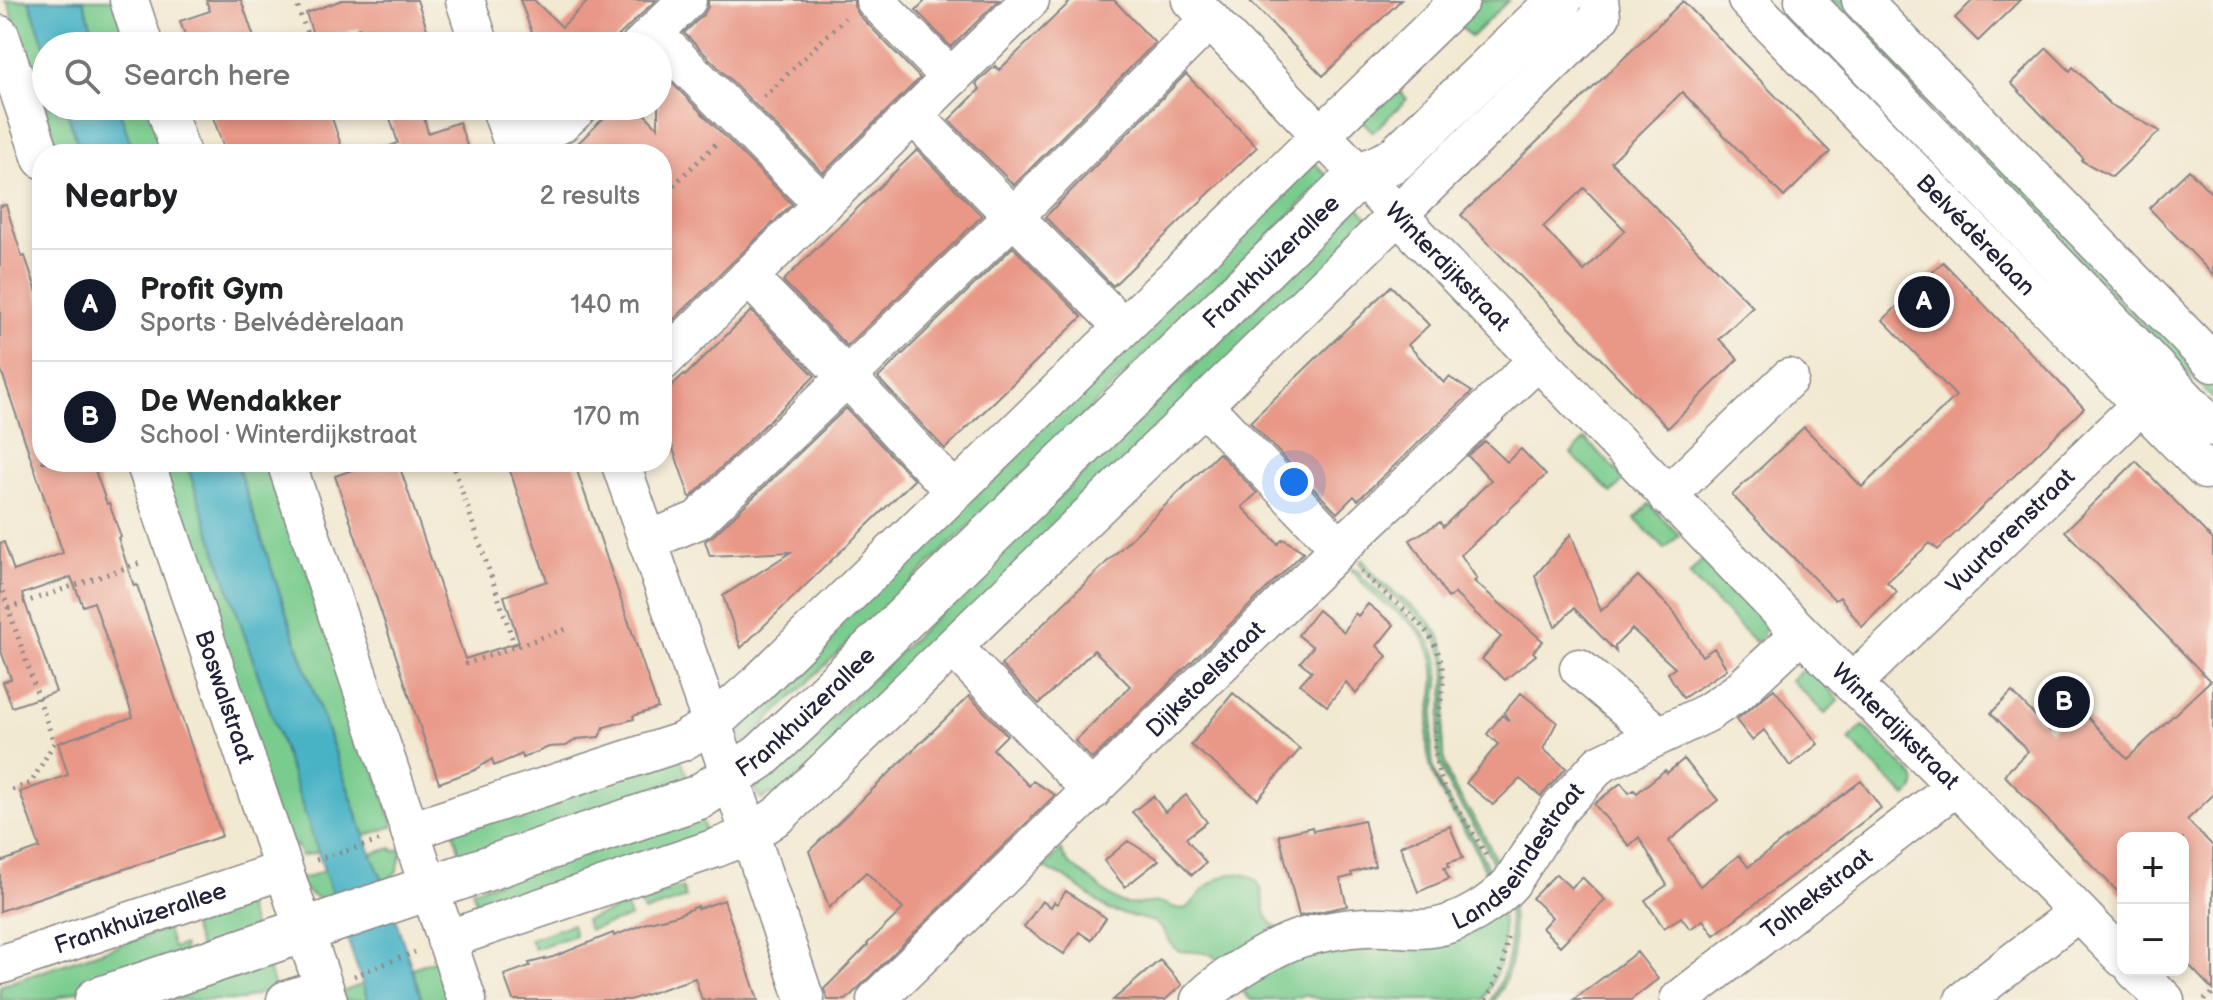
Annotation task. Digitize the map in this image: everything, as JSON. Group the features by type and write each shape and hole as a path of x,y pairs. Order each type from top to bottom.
{"main road":[{"name":"Frankhuizerallee","path":"1359,176 1375,140 1520,0"},
{"name":"Frankhuizerallee","path":"97,1000 699,797 731,778 760,757 803,717 1359,176 1394,160 1560,0"}],"street":[{"path":"129,0 139,32"},
{"path":"465,0 475,32"},
{"path":"655,32 687,0"},
{"path":"875,0 951,78"},
{"path":"672,352 1030,0"},
{"path":"410,831 681,742 712,724 758,683 1460,0"},
{"path":"446,940 716,848 749,835 780,814 1601,16 1599,0"},
{"name":"Belvédèrelaan","path":"1747,0 2154,393 2213,427"},
{"name":"Belvédèrelaan","path":"1804,0 2154,393 2205,470"},
{"path":"1861,0 2213,363"},
{"path":"647,541 698,520 1014,216 1200,10"},
{"name":"Winterdijkstraat","path":"1200,10 1667,496 2117,952"},
{"path":"0,35 37,144"},
{"path":"672,63 823,204"},
{"path":"913,115 1123,327"},
{"path":"170,120 178,144"},
{"path":"505,120 513,144"},
{"path":"525,144 565,120"},
{"path":"748,277 954,491"},
{"name":"Dijkstoelstraat","path":"876,1000 1340,548 1537,361"},
{"path":"1667,496 1789,378"},
{"name":"Vuurtorenstraat","path":"1852,684 2154,393"},
{"path":"1203,405 1340,548"},
{"name":"Boswalstraat","path":"148,472 283,870 318,926 326,994"},
{"path":"289,472 410,831 416,893 446,940 467,1000"},
{"path":"623,472 805,1000"},
{"name":"Landseindestraat","path":"1200,1000 1213,987 1258,959 1303,937 1365,926 1432,928 1469,915 1501,894 1558,810 1600,764 1707,713 1738,692 1801,633"},
{"path":"953,647 1092,791"},
{"path":"1579,668 1658,735"},
{"name":"Tolhekstraat","path":"1679,1000 1956,786"},
{"name":"Frankhuizerallee","path":"0,965 283,870"},
{"path":"1964,1000 2077,913"},
{"path":"2141,976 2165,1000"},
{"path":"286,1000 326,994"}],"path":[{"path":"295,0 307,32"},
{"path":"455,472 515,646"},
{"path":"1340,548 1378,588 1411,614 1435,642 1443,670 1435,733 1439,776 1475,833 1501,894 1508,935 1499,979 1487,1000"},
{"path":"8,608 175,551"},
{"path":"0,584 54,743 31,783 9,791"},
{"path":"465,664 567,629"},
{"path":"283,870 410,831"},
{"path":"326,994 446,940"},
{"path":"2204,1000 2213,993"}],"green space":[{"path":"4,0 29,0 40,32 32,32 32,74 8,3"},
{"path":"83,0 113,0 124,32 93,32"},
{"path":"1472,0 1509,0 1471,37 1458,24"},
{"path":"1825,0 1846,0 2213,377 2213,399"},
{"path":"1402,68 1411,77 1405,82 1402,79 1395,86 1407,99 1373,132 1355,114"},
{"path":"48,120 70,120 78,144 56,144"},
{"path":"123,120 154,120 162,144 131,144"},
{"path":"1310,158 1327,176 1297,208 745,743 738,735 745,726 735,716"},
{"path":"1358,207 1375,225 780,803 770,793 762,800 753,789 778,770"},
{"path":"1585,439 1625,479 1612,493 1571,454"},
{"path":"161,472 189,472 319,852 301,856 297,845 286,849"},
{"path":"239,472 273,472 394,826 365,836"},
{"path":"1649,504 1679,535 1665,549 1635,519"},
{"path":"1362,559 1386,586 1422,615 1440,637 1449,669 1442,742 1446,768 1489,845 1502,873 1498,876 1481,837 1451,790 1440,762 1438,733 1446,676 1440,647 1422,622 1369,575 1360,563"},
{"path":"1702,560 1763,621 1764,633 1756,643 1689,575"},
{"path":"1351,569 1357,570 1418,626 1434,649 1439,668 1432,738 1435,775 1475,841 1495,886 1490,885 1477,852 1434,778 1427,739 1434,670 1425,641 1411,623 1376,597"},
{"path":"1805,671 1814,674 1839,700 1825,714 1791,680"},
{"path":"1863,726 1914,777 1914,788 1906,797 1849,740"},
{"path":"679,753 688,777 635,802 462,860 453,830"},
{"path":"701,818 709,841 482,919 472,890"},
{"path":"392,848 393,851 403,850 396,873 384,883 371,854"},
{"path":"1061,850 1072,866 1111,897 1126,904 1163,903 1183,909 1218,879 1242,874 1258,883 1266,915 1280,929 1188,1000 1181,1000 1223,963 1208,953 1179,951 1154,922 1109,910 1065,877 1043,868"},
{"path":"325,870 335,900 312,896 296,879"},
{"path":"682,887 686,898 644,912 640,902"},
{"path":"242,895 255,931 200,949 190,921"},
{"path":"1507,904 1511,904 1513,917 1512,954 1502,988 1495,1000 1491,1000 1508,954 1510,930"},
{"path":"626,906 630,917 589,930 585,920"},
{"path":"1502,913 1501,958 1483,1000 1323,1000 1304,995 1289,1000 1251,1000 1240,989 1279,959"},
{"path":"572,924 575,935 534,949 530,939"},
{"path":"167,929 173,948 183,945 186,954 51,1000 0,1000 0,986"},
{"path":"440,959 454,1000 422,1000 412,968"},
{"path":"265,960 275,988 241,1000 148,1000"},
{"path":"363,984 368,1000 339,1000 337,994"}],"water":[{"path":"29,0 83,0 93,32 40,32"},
{"path":"70,120 123,120 131,144 78,144"},
{"path":"189,472 239,472 422,1000 368,1000"}],"building":[{"path":"206,0 241,0 252,32 184,32 180,21 210,11"},
{"path":"342,0 417,0 428,32 360,32 359,28 348,32 312,32 306,13"},
{"path":"520,0 534,0 562,27 589,0 656,0 623,32 532,32"},
{"path":"708,0 854,0 859,15 920,78 823,173 684,33 703,15"},
{"path":"926,0 999,0 951,47 916,10"},
{"path":"1072,0 1114,0 1155,43 1014,185 949,120 980,89 976,84 995,66 999,70"},
{"path":"1249,0 1401,0 1323,76"},
{"path":"1973,0 2020,0 1978,41 1955,18"},
{"path":"1683,1 1830,152 1784,197 1682,92 1611,162 1753,307 1719,339 1738,359 1668,428 1461,215","holes":["1584,188 1625,230 1584,271 1543,227"]},
{"path":"2047,48 2070,71 2073,67 2111,105 2160,131 2112,177 2082,161 2083,158 2011,83"},
{"path":"1186,74 1257,147 1113,286 1045,217"},
{"path":"672,83 792,204 672,321 672,144 577,144 602,120 650,120 658,128 658,120 672,120"},
{"path":"214,120 333,120 341,144 222,144"},
{"path":"391,120 425,120 428,133 459,122 467,144 395,144 398,143"},
{"path":"917,150 982,216 847,346 783,281"},
{"path":"2189,170 2213,195 2213,275 2149,208"},
{"path":"6,205 22,257 25,256 32,277 32,461 0,367 0,206"},
{"path":"1013,247 1082,317 945,449 878,378"},
{"path":"1943,262 2084,408 1938,550 1930,543 1887,582 1897,592 1862,627 1840,597 1835,600 1732,495 1804,427 1862,487 1956,396 1883,320"},
{"path":"1391,286 1429,325 1408,345 1444,383 1449,377 1472,392 1358,500 1354,496 1337,513 1250,422"},
{"path":"751,311 815,376 690,498 672,445 672,385"},
{"path":"846,408 914,480 741,648 723,596 791,552 710,556 705,541"},
{"path":"1485,441 1507,462 1521,449 1546,475 1461,555 1477,579 1474,581 1543,641 1533,652 1536,655 1505,680 1482,659 1501,637 1456,593 1448,598 1410,540 1440,522 1443,527 1491,480 1468,456"},
{"path":"1219,453 1257,493 1242,507 1278,544 1283,539 1304,552 1092,759 1075,741 1130,686 1094,650 1039,704 1001,665"},
{"path":"2136,461 2213,540 2213,795 2187,820 2213,846 2213,990 2189,965 2189,832 2117,832 2117,891 2004,775 2028,751 1991,713 2012,692 2050,731 2076,705 2127,759 2210,681 2065,531"},
{"path":"36,472 96,472 121,537 118,538 134,586 137,585 222,836 0,911 0,862 40,848 20,792 68,775 58,743 133,717 94,602 83,606 71,577 22,594 56,692 12,707 3,682 11,679 0,648 0,543 4,542 14,571 63,553"},
{"path":"346,472 401,472 465,659 519,642 504,596 547,581 510,472 577,472 658,708 633,716 634,719 604,727 599,737 577,739 566,746 549,747 523,758 522,754 494,766 492,759 475,770 439,783 335,476"},
{"path":"1571,534 1601,611 1638,576 1674,612 1702,656 1714,648 1727,669 1683,698 1668,673 1675,668 1632,629 1615,646 1616,652 1574,608 1555,627 1535,576"},
{"path":"1368,604 1394,625 1377,646 1387,656 1356,694 1346,682 1327,706 1300,684 1312,671 1300,662 1313,647 1298,635 1318,610 1344,632 1355,613 1358,616"},
{"path":"1774,689 1818,744 1790,766 1764,730 1752,740 1736,720"},
{"path":"1233,693 1300,749 1258,799 1191,745"},
{"path":"1521,693 1557,722 1543,749 1566,768 1541,796 1520,779 1493,805 1466,783 1498,744 1487,734 1502,715 1509,721 1504,713"},
{"path":"969,696 1007,735 993,749 1029,786 1033,781 1055,795 846,1000 828,1000 824,989 903,909 866,872 829,908 809,851"},
{"path":"1684,759 1718,800 1669,841 1700,886 1739,855 1748,867 1861,781 1881,808 1714,935 1703,920 1690,929 1681,917 1664,928 1645,900 1667,885 1639,837 1629,846 1594,804 1621,783 1629,793 1634,790 1637,793"},
{"path":"1186,795 1207,822 1186,838 1206,863 1192,875 1132,812 1153,796 1165,812"},
{"path":"1364,820 1375,866 1340,879 1347,906 1299,916 1279,835"},
{"path":"1450,826 1463,858 1448,863 1449,867 1444,868 1449,879 1418,892 1400,846"},
{"path":"1128,841 1159,860 1125,887 1104,861"},
{"path":"1556,874 1571,888 1582,877 1605,900 1560,946 1542,928 1552,917 1532,898"},
{"path":"1066,891 1106,918 1091,940 1079,932 1064,954 1024,927 1042,901 1051,907"},
{"path":"724,900 758,1000 702,1000 695,978 630,1000 513,1000 504,975 530,966 529,963 553,957 613,933 614,936 649,922"},
{"path":"1637,952 1658,979 1631,1000 1573,1000"},
{"path":"1160,960 1182,985 1165,1000 1113,1000"}],"place":[{"name":"Profit Gym","path":"1924,302"},
{"name":"De Wendakker","path":"2064,702"}]}
